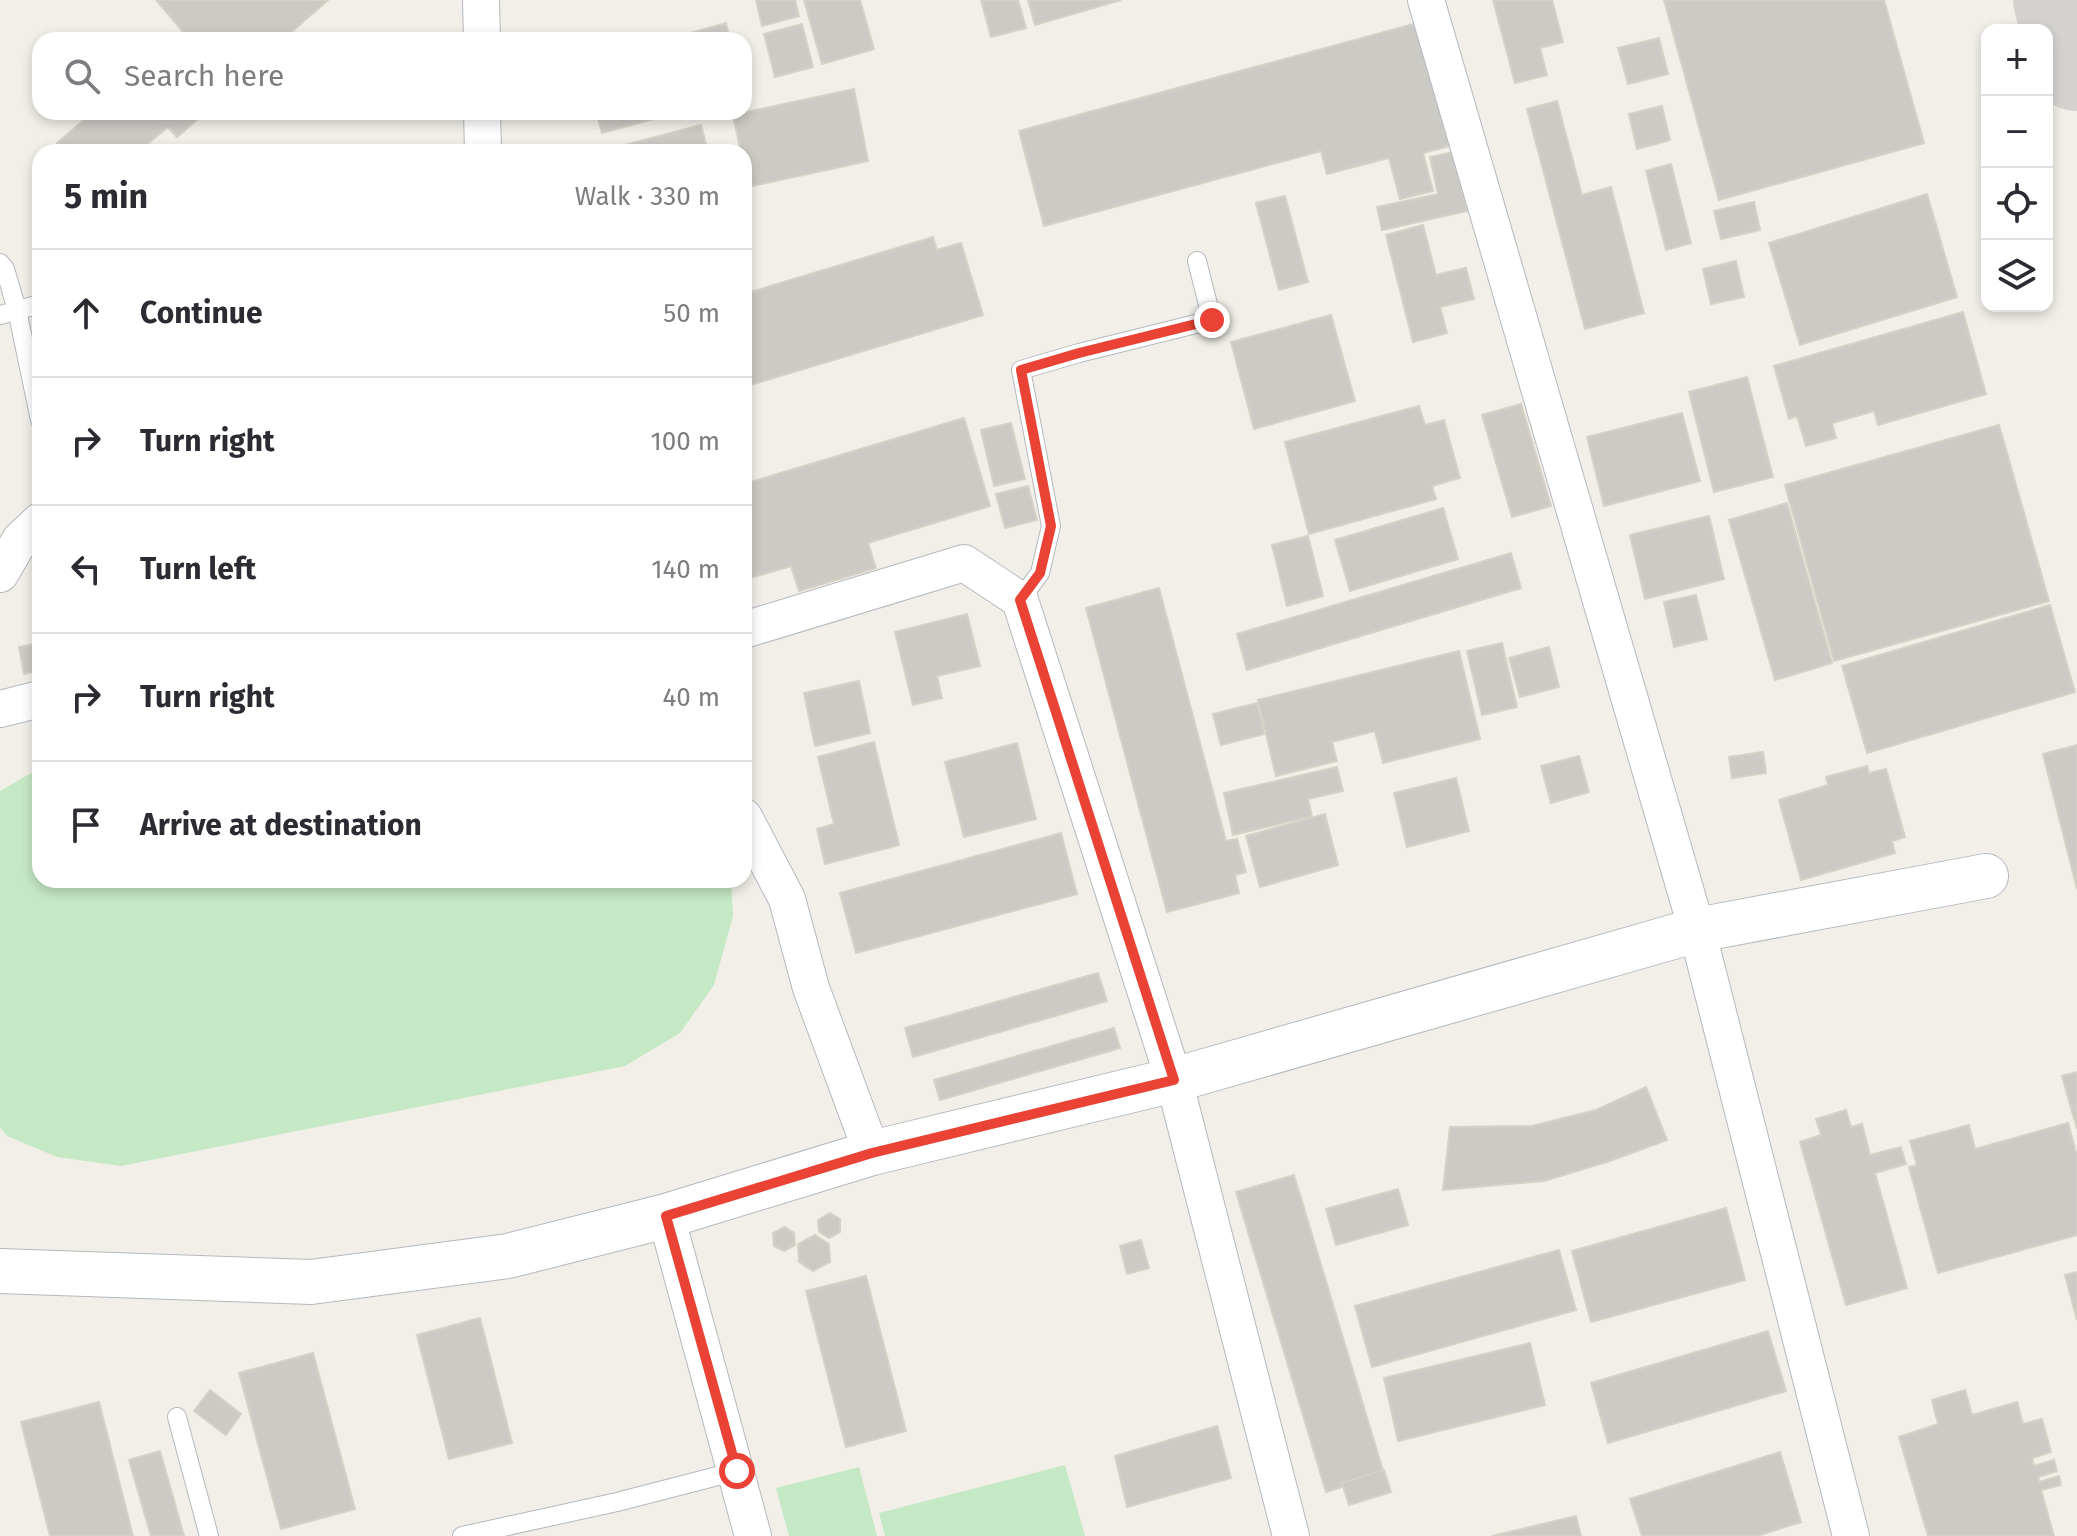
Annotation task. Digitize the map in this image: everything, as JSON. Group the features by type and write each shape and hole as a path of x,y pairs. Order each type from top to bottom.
{"street":[{"path":"481,0 482,32"},
{"path":"1426,0 1697,930 1851,1536"},
{"path":"482,120 483,144"},
{"path":"0,574 20,540 32,529"},
{"path":"752,628 964,563 1020,600 1174,1080 1291,1536"},
{"path":"0,709 32,701"},
{"path":"752,832 787,899 811,988 872,1153"},
{"path":"0,1271 311,1282 508,1256 666,1216 872,1153 1174,1080 1697,930 1986,876"},
{"path":"666,1216 753,1536"}],"lane":[{"path":"1020,600 1040,573 1051,526 1021,370 1212,320 1197,261"},
{"path":"0,263 5,269 8,312 32,393"},
{"path":"8,312 32,306"},
{"path":"177,1417 209,1536"},
{"path":"462,1536 617,1502 737,1471"}],"green space":[{"path":"32,773 32,888 731,888 733,916 714,985 680,1033 625,1066 121,1166 57,1157 7,1136 0,1127 0,791"},
{"path":"1065,1465 1085,1536 885,1536 879,1513"},
{"path":"859,1467 877,1536 789,1536 776,1488"}],"building":[{"path":"156,0 328,0 292,32 183,32"},
{"path":"756,0 795,0 799,16 762,26"},
{"path":"804,0 860,0 874,49 822,64"},
{"path":"981,0 1018,0 1026,28 991,37"},
{"path":"1028,0 1121,0 1035,25"},
{"path":"1493,0 1552,0 1563,42 1540,48 1547,75 1515,83"},
{"path":"1664,0 1884,0 1924,143 1719,200"},
{"path":"1421,22 1453,145 1423,153 1433,191 1400,199 1389,158 1327,174 1321,151 1044,226 1019,131"},
{"path":"726,23 728,32 694,32"},
{"path":"802,24 813,67 775,77 764,34"},
{"path":"1659,38 1668,74 1628,84 1618,48"},
{"path":"854,89 868,161 752,186 752,144 739,144 734,120 752,120 752,111"},
{"path":"1557,101 1582,195 1611,187 1644,313 1585,329 1527,109"},
{"path":"1662,106 1670,140 1637,149 1629,114"},
{"path":"84,120 197,120 177,137 168,127 147,144 57,143"},
{"path":"598,120 650,120 602,133"},
{"path":"701,125 706,144 629,144"},
{"path":"1454,152 1467,211 1382,230 1377,207 1438,194 1430,157"},
{"path":"1671,164 1691,243 1666,250 1646,171"},
{"path":"1927,194 1957,297 1800,345 1769,243"},
{"path":"1285,196 1308,282 1279,290 1256,203"},
{"path":"1754,202 1760,230 1721,239 1714,211"},
{"path":"1423,225 1436,275 1466,268 1474,299 1440,307 1447,333 1413,342 1386,235"},
{"path":"933,237 937,250 961,243 983,315 752,385 752,292"},
{"path":"1736,261 1744,297 1711,304 1703,269"},
{"path":"1963,312 1986,394 1878,425 1874,411 1832,423 1836,438 1806,446 1797,416 1789,419 1774,366"},
{"path":"1331,315 1355,401 1254,429 1231,342"},
{"path":"1747,377 1773,477 1714,492 1689,392"},
{"path":"1521,404 1551,506 1512,517 1482,415"},
{"path":"1419,406 1425,425 1444,420 1460,478 1432,486 1436,499 1309,534 1285,442"},
{"path":"1682,413 1700,481 1604,506 1587,437"},
{"path":"964,418 990,506 868,543 876,568 799,591 791,566 752,578 752,482"},
{"path":"1011,423 1025,479 994,486 981,430"},
{"path":"1999,425 2049,601 1834,661 1785,485"},
{"path":"1028,486 1037,520 1005,528 996,494"},
{"path":"1787,503 1832,663 1775,680 1729,520"},
{"path":"1443,508 1458,559 1350,591 1335,540"},
{"path":"1709,516 1724,579 1645,599 1630,535"},
{"path":"1308,536 1323,596 1287,606 1272,545"},
{"path":"1511,553 1521,588 1247,670 1237,634"},
{"path":"1159,588 1226,841 1237,839 1246,872 1235,875 1239,893 1167,912 1086,608"},
{"path":"1696,595 1707,639 1674,647 1664,602"},
{"path":"2050,605 2075,692 1867,753 1842,666"},
{"path":"967,614 980,666 937,676 942,698 913,705 895,632"},
{"path":"1502,643 1517,707 1482,715 1467,651"},
{"path":"32,645 32,672 24,674 19,647"},
{"path":"1549,647 1559,687 1520,697 1509,658"},
{"path":"1459,651 1480,739 1383,763 1375,731 1332,742 1337,761 1276,776 1258,700"},
{"path":"859,681 870,733 815,746 804,693"},
{"path":"1257,703 1264,734 1221,745 1213,714"},
{"path":"874,742 899,845 825,864 817,829 834,824 818,757"},
{"path":"1017,743 1036,819 964,837 945,762"},
{"path":"2077,745 2077,889 2043,754"},
{"path":"1763,752 1766,773 1732,778 1729,757"},
{"path":"1579,756 1589,792 1551,803 1541,766"},
{"path":"1867,766 1869,773 1886,769 1905,837 1892,841 1895,853 1801,880 1779,800 1828,785 1826,777"},
{"path":"1337,767 1343,791 1308,799 1312,816 1233,835 1224,793"},
{"path":"1456,778 1469,831 1407,847 1394,793"},
{"path":"1325,814 1338,865 1260,887 1246,836"},
{"path":"1061,833 1077,894 856,953 840,893"},
{"path":"1098,973 1107,1001 913,1057 905,1028"},
{"path":"1114,1028 1120,1048 940,1100 934,1080"},
{"path":"2077,1072 2077,1129 2062,1076"},
{"path":"1646,1087 1667,1140 1544,1181 1443,1190 1450,1127 1532,1126 1596,1110"},
{"path":"1846,1110 1851,1127 1862,1124 1870,1155 1901,1147 1906,1164 1875,1173 1907,1288 1846,1305 1800,1142 1821,1135 1816,1119"},
{"path":"2068,1123 2077,1156 2077,1235 1938,1273 1909,1167 1917,1165 1910,1141 1969,1125 1975,1149"},
{"path":"1294,1175 1384,1474 1326,1492 1236,1192"},
{"path":"1398,1189 1408,1225 1336,1245 1326,1209"},
{"path":"1726,1208 1745,1280 1591,1322 1572,1251"},
{"path":"830,1213 840,1219 840,1232 829,1238 819,1232 818,1220"},
{"path":"785,1227 794,1233 795,1245 784,1251 774,1246 773,1233"},
{"path":"815,1235 829,1244 830,1262 813,1271 799,1262 798,1244"},
{"path":"1141,1240 1149,1268 1127,1274 1120,1246"},
{"path":"1559,1250 1576,1310 1372,1367 1355,1306"},
{"path":"2077,1272 2077,1320 2065,1275"},
{"path":"866,1276 906,1431 846,1447 806,1291"},
{"path":"480,1318 512,1443 449,1459 417,1335"},
{"path":"1768,1331 1786,1391 1608,1443 1591,1383"},
{"path":"1530,1343 1545,1405 1398,1441 1384,1378"},
{"path":"313,1353 355,1509 281,1529 239,1373"},
{"path":"210,1390 241,1414 226,1435 194,1411"},
{"path":"1965,1390 1972,1415 2017,1402 2023,1424 2042,1419 2051,1452 2032,1458 2034,1466 2054,1460 2057,1471 2038,1477 2039,1482 2059,1476 2061,1485 2041,1490 2054,1536 1928,1536 1899,1437 1938,1424 1932,1400"},
{"path":"99,1402 133,1536 50,1536 21,1422"},
{"path":"1217,1426 1231,1478 1127,1507 1115,1456"},
{"path":"160,1451 184,1536 151,1536 129,1460"},
{"path":"1780,1452 1801,1522 1757,1536 1642,1536 1630,1499"},
{"path":"1384,1470 1391,1492 1349,1505 1342,1483"},
{"path":"1576,1516 1581,1536 1492,1536"}],"taxiway":[{"path":"2060,0 2077,64"}],"route":[{"path":"737,1471 666,1216 872,1153 1174,1080 1020,600 1040,573 1051,526 1021,370 1212,320"}]}
